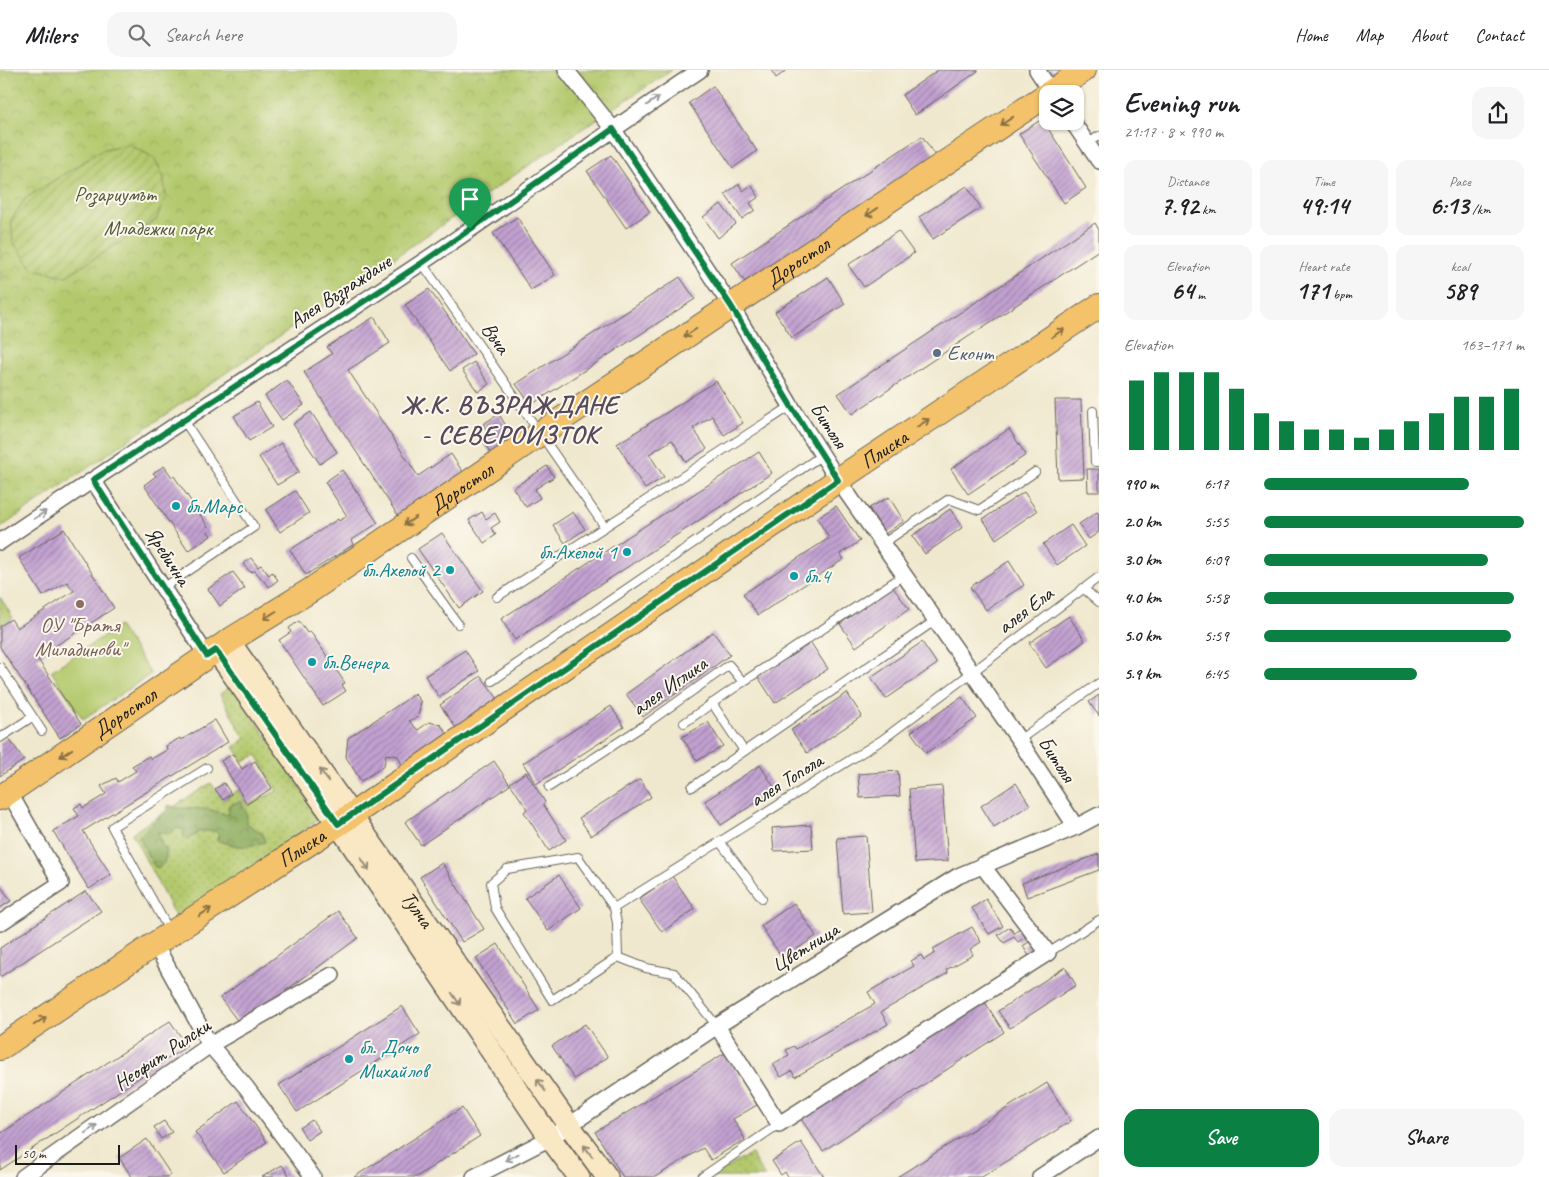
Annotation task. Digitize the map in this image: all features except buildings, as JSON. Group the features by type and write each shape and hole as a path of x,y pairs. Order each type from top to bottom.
{"main road":[{"name":"Доростол","path":"1062,85 1084,70"},
{"name":"Доростол","path":"5,795 217,649 311,590 541,432 1039,100"},
{"name":"Плиска","path":"0,1048 345,820 838,480 1099,306"},
{"name":"Тулча","path":"217,649 607,1177"},
{"name":"Тулча","path":"345,820 550,1138 579,1177"}],"street":[{"name":"Битоля","path":"566,70 613,129 731,306 838,480 1019,740 1076,827"},
{"name":"Алея Възраждане","path":"0,542 183,419 422,263 700,70"},
{"path":"1037,70 1045,85"},
{"path":"1082,130 1093,140 1099,161"},
{"name":"Яребична","path":"93,480 163,588 217,649"},
{"path":"0,923 61,883 5,795"},
{"name":"Цветница","path":"474,1177 550,1138 717,1026 958,876 1076,827 1099,815"},
{"path":"717,1026 778,1124 1048,953 982,865"},
{"path":"163,939 210,1045 246,1087 312,1177"},
{"name":"Неофит Рилски","path":"33,1174 210,1045 332,975"},
{"path":"1040,1177 1099,1138"}],"lane":[{"name":"Въча","path":"422,263 541,432 605,527"},
{"path":"497,597 791,406"},
{"path":"1093,411 1095,462 1099,462"},
{"path":"163,588 254,527 183,419"},
{"path":"492,681 822,455"},
{"path":"882,544 949,499 979,510 1035,472"},
{"path":"411,558 458,624"},
{"path":"684,723 904,575"},
{"name":"алея Ела","path":"972,672 1099,576"},
{"path":"1083,588 1099,602"},
{"path":"692,787 936,620"},
{"name":"алея Иглика","path":"549,787 646,724 729,665 743,682"},
{"path":"0,667 42,731"},
{"name":"алея Топола","path":"614,908 882,740 972,672"},
{"path":"1019,740 1099,683"},
{"path":"712,704 744,751"},
{"path":"0,738 32,717"},
{"path":"163,939 112,827 207,768"},
{"path":"720,842 762,898"},
{"path":"578,857 614,908 617,923 618,957 552,1000 495,908 491,883 507,869 578,857"},
{"path":"1048,953 1099,920"},
{"path":"618,957 646,968 674,972 717,1026"},
{"path":"702,1177 778,1124"}],"green space":[{"name":"Младежки парк","path":"0,70 672,70 573,135 0,528"},
{"name":"Розариумът","path":"129,144 154,158 163,175 166,196 156,220 66,276 33,269 13,242 11,220 26,198 104,149"},
{"path":"0,597 13,618 0,626"},
{"path":"119,626 151,674 83,719 51,671"},
{"path":"233,685 320,818 178,922 132,833 211,783 223,800 238,790 247,805 277,791 257,755 243,761 234,747 245,739 220,694"},
{"path":"241,801 247,814 246,823 262,833 265,842 250,846 240,846 216,840 220,836 215,831 199,831 186,840 183,835 185,830 177,828 168,834 158,832 162,845 167,850 164,863 160,867 155,867 139,836 166,811 169,805 176,808 208,809 228,815 229,805"},
{"path":"751,1154 765,1177 711,1177"}],"place":[{"name":"Еконт","path":"937,353"},
{"name":"бл.Марс","path":"176,506"},
{"name":"бл.Ахелой 1","path":"627,552"},
{"name":"бл.Ахелой 2","path":"450,570"},
{"name":"бл.4","path":"794,576"},
{"name":"ОУ \"Братя Миладинови\"","path":"80,604"},
{"name":"бл.Венера","path":"312,662"},
{"name":"бл. Дочо Михайлов","path":"349,1059"}],"district":[{"name":"Ж.К. ВЪЗРАЖДАНЕ - СЕВЕРОИЗТОК","path":"510,418"}],"route":[{"path":"613,129 731,306 838,480 338,824 216,650 207,656 93,480 422,263 470,229 613,129"}]}
